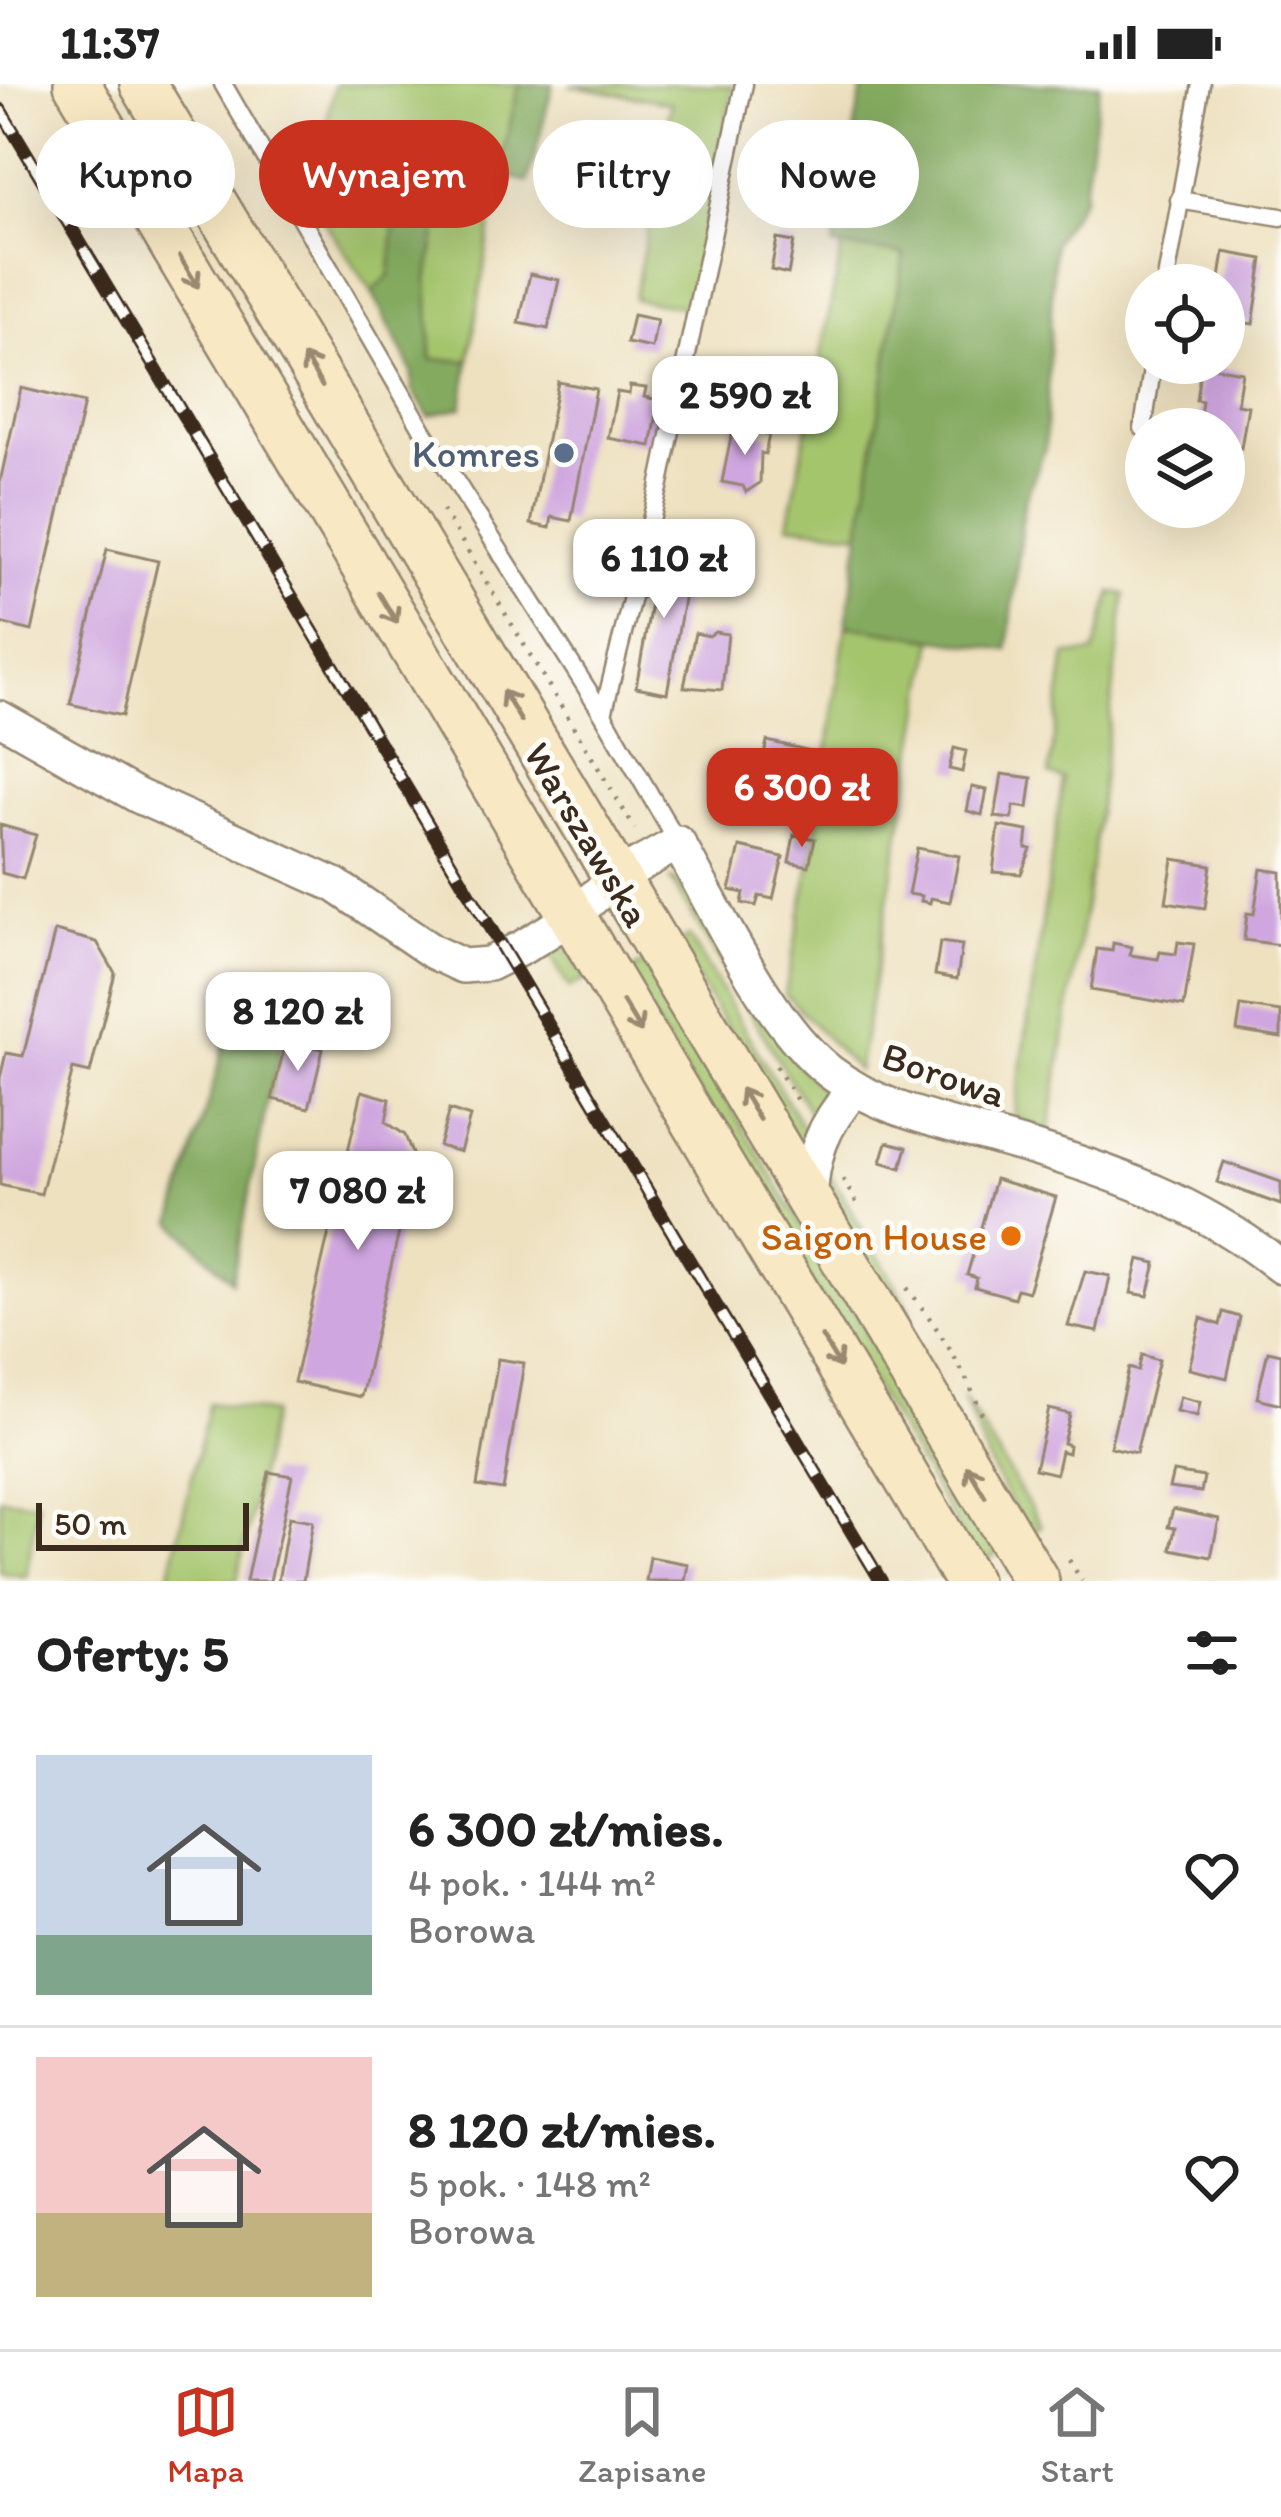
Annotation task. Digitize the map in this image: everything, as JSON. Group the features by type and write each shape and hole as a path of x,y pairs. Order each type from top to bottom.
{"main road":[{"name":"Warszawska","path":"77,84 968,1581"},
{"name":"Warszawska","path":"143,84 614,879 826,1191 1048,1564"}],"street":[{"path":"0,718 138,796 335,885 463,966 489,964 572,917 614,879 678,843"},
{"name":"Borowa","path":"678,843 791,1030 819,1062 855,1089 915,1114 1139,1183 1210,1218 1281,1267"},
{"path":"826,1191 811,1171 819,1138 855,1089"}],"lane":[{"path":"223,84 423,430 603,714 678,843"},
{"path":"603,714 659,488 744,84"},
{"path":"1168,264 1201,84"},
{"path":"1179,200 1281,217"}],"path":[{"path":"826,1191 862,1212"},
{"path":"903,1284 924,1308 974,1389 984,1420"},
{"path":"1048,1564 1082,1581"}],"green space":[{"path":"335,84 519,84 509,129 509,120 327,120"},
{"path":"519,84 553,84 544,120 533,120 528,182 509,177 509,129"},
{"path":"863,84 1100,84 1083,197 1054,242 1045,449 1024,502 1008,650 846,625 904,254 833,246 836,228 919,228 919,120 856,120"},
{"path":"569,85 733,86 713,187 713,120 668,120 671,103"},
{"path":"329,228 394,228 390,275 372,292"},
{"path":"394,228 437,228 428,279 431,359 469,361 462,407 429,416 412,390 412,371 372,292 390,275"},
{"path":"437,228 490,228 469,361 431,359 428,279"},
{"path":"647,228 705,228 689,308 634,299"},
{"path":"842,247 904,253 860,533 788,525"},
{"path":"1112,592 1125,594 1093,854 1049,1133 1014,1117 1063,779 1049,774 1066,655 1094,653"},
{"path":"846,625 934,639 858,1071 785,994 815,839"},
{"path":"670,878 685,887 791,1057 821,1087 815,1122"},
{"path":"689,936 810,1140 805,1153 675,945"},
{"path":"546,947 567,950 587,978 569,988"},
{"path":"645,963 998,1554 980,1565 626,974"},
{"path":"297,985 267,1103 232,1281 173,1222 241,988"},
{"path":"824,1165 910,1313 871,1267 826,1197"},
{"path":"963,1396 1041,1526 1027,1535 989,1463"},
{"path":"209,1403 272,1413 237,1581 168,1581"},
{"path":"0,1498 38,1502 26,1577 0,1572"}],"building":[{"path":"777,239 794,242 788,274 771,270"},
{"path":"1224,252 1263,259 1253,324 1245,323 1245,264 1222,264"},
{"path":"530,274 559,280 548,329 519,323"},
{"path":"633,315 657,320 652,348 627,343"},
{"name":"Komres","path":"558,382 596,389 571,521 552,517 550,528 531,524"},
{"path":"1198,384 1240,384 1237,404 1248,406 1245,424 1245,408 1201,408 1202,401 1196,400"},
{"path":"630,386 646,388 644,397 660,400 651,446 608,438 617,392 629,394"},
{"path":"21,388 84,403 32,631 0,623 0,482"},
{"path":"733,427 769,435 765,454 761,453 760,483 746,492 743,486 722,482"},
{"path":"107,549 158,561 122,716 70,704"},
{"path":"661,549 692,555 667,693 636,687"},
{"path":"695,633 709,636 728,634 722,690 684,687"},
{"path":"767,741 811,751 808,764 819,766 816,780 807,778 800,810 764,801 771,771 761,769"},
{"path":"954,748 966,751 962,772 949,769"},
{"path":"1002,774 1032,778 1028,808 1014,806 1012,819 995,817"},
{"path":"972,787 987,790 982,815 967,811"},
{"path":"0,825 36,835 23,879 2,873"},
{"path":"999,826 1028,831 1026,848 1031,849 1021,874 993,872"},
{"path":"794,835 815,839 809,866 789,862"},
{"path":"740,847 783,857 773,899 759,896 756,906 742,903 744,893 730,890"},
{"path":"917,848 959,856 950,902 931,898 930,903 908,894"},
{"path":"1173,859 1211,865 1205,908 1166,902"},
{"path":"1261,869 1281,872 1281,945 1244,940 1247,913 1254,914"},
{"path":"55,931 97,942 115,973 90,1073 73,1069 41,1194 0,1185 0,1078 6,1053 23,1056"},
{"path":"940,942 962,945 957,979 935,975"},
{"path":"1178,942 1194,944 1184,1006 1091,990 1097,949 1112,951 1113,943 1132,947 1130,955 1158,959 1160,952 1176,954"},
{"path":"300,988 337,997 331,1018 295,1009"},
{"path":"1241,1006 1281,1012 1281,1038 1237,1031"},
{"path":"286,1040 323,1049 309,1108 272,1099"},
{"path":"362,1091 390,1099 386,1122 405,1135 415,1162 361,1397 294,1382"},
{"path":"449,1110 470,1117 460,1152 439,1146"},
{"path":"887,1142 907,1147 901,1168 881,1162"},
{"path":"1224,1162 1281,1182 1281,1205 1217,1182"},
{"name":"Saigon House","path":"995,1179 1056,1197 1028,1292 1017,1289 1014,1298 975,1287 977,1278 967,1275"},
{"path":"1139,1259 1156,1263 1148,1296 1131,1293"},
{"path":"1085,1271 1110,1276 1098,1332 1068,1326"},
{"path":"1223,1312 1240,1317 1227,1378 1189,1369 1201,1318 1220,1325"},
{"path":"1268,1351 1281,1354 1281,1404 1257,1398"},
{"path":"1142,1355 1159,1360 1136,1453 1110,1447 1129,1368 1138,1371"},
{"path":"498,1359 524,1363 503,1490 477,1486"},
{"path":"1180,1397 1200,1402 1197,1416 1176,1411"},
{"path":"1049,1409 1070,1414 1063,1443 1069,1445 1068,1453 1061,1451 1056,1474 1035,1469"},
{"path":"269,1472 292,1476 270,1581 246,1581"},
{"path":"1173,1472 1204,1477 1201,1492 1169,1488"},
{"path":"1173,1509 1219,1519 1211,1557 1171,1549 1175,1528 1168,1527"},
{"path":"289,1517 313,1521 303,1581 278,1581"},
{"path":"650,1557 688,1564 685,1581 646,1581"}],"railway":[{"path":"0,109 881,1581"}],"place":[{"name":"Komres","path":"564,453"},
{"name":"Saigon House","path":"1011,1236"}]}
